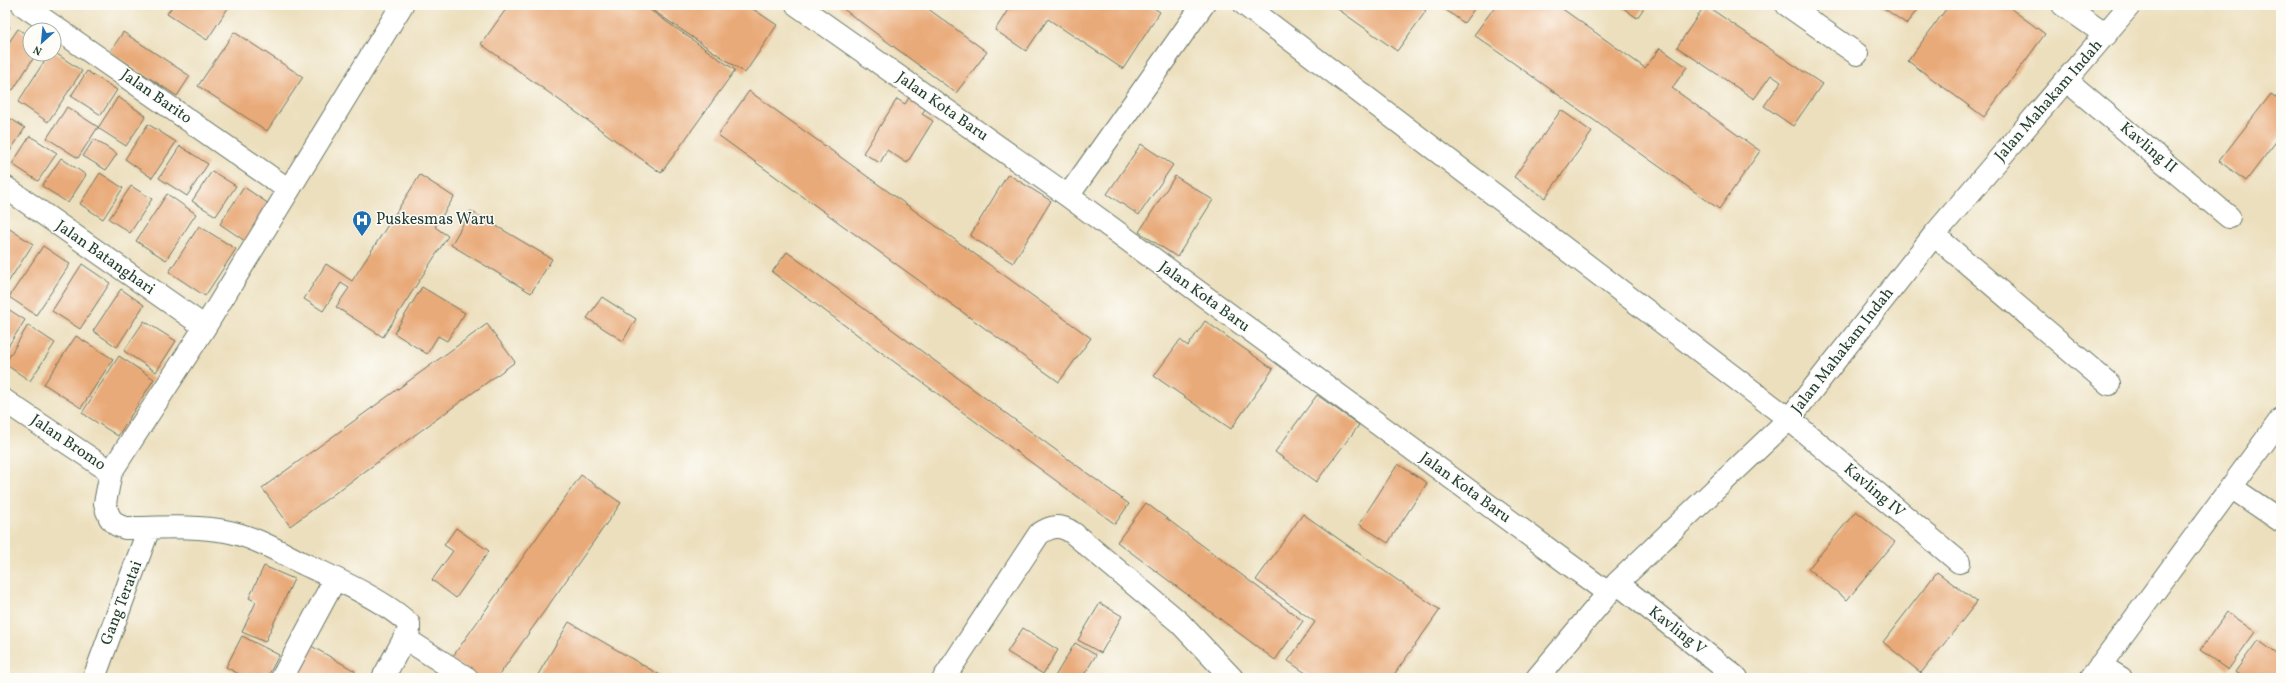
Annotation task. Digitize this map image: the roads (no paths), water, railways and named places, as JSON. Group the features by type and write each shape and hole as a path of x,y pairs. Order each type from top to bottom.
{"street":[{"name":"Jalan Barito","path":"23,5 289,190"},
{"path":"383,678 406,639 409,624 399,614 335,579 252,539 226,531 198,528 125,528 117,525 110,518 105,503 111,472 205,327 402,5"},
{"name":"Jalan Kota Baru","path":"797,5 1068,196 1613,588"},
{"path":"1068,196 1203,5"},
{"name":"Kavling IV","path":"1245,5 1790,419 1959,562"},
{"path":"1787,5 1857,54"},
{"path":"2063,5 2106,35"},
{"name":"Jalan Mahakam Indah","path":"1537,678 1613,588 1790,419 1934,235 2130,5"},
{"name":"Kavling II","path":"2066,80 2229,217"},
{"name":"Jalan Batanghari","path":"5,188 205,327"},
{"path":"1934,235 2109,384"},
{"name":"Jalan Bromo","path":"5,401 111,472"},
{"path":"2120,678 2095,672 2281,419"},
{"path":"2231,487 2281,521"},
{"path":"944,678 1039,534 1055,526 1064,527 1073,533 1179,622 1232,678"},
{"name":"Gang Teratai","path":"94,678 149,528"},
{"path":"282,678 335,579"},
{"name":"Kavling V","path":"1613,588 1737,678"},
{"path":"406,639 467,678"}],"place":[{"name":"Puskesmas Waru","path":"362,237"}]}
